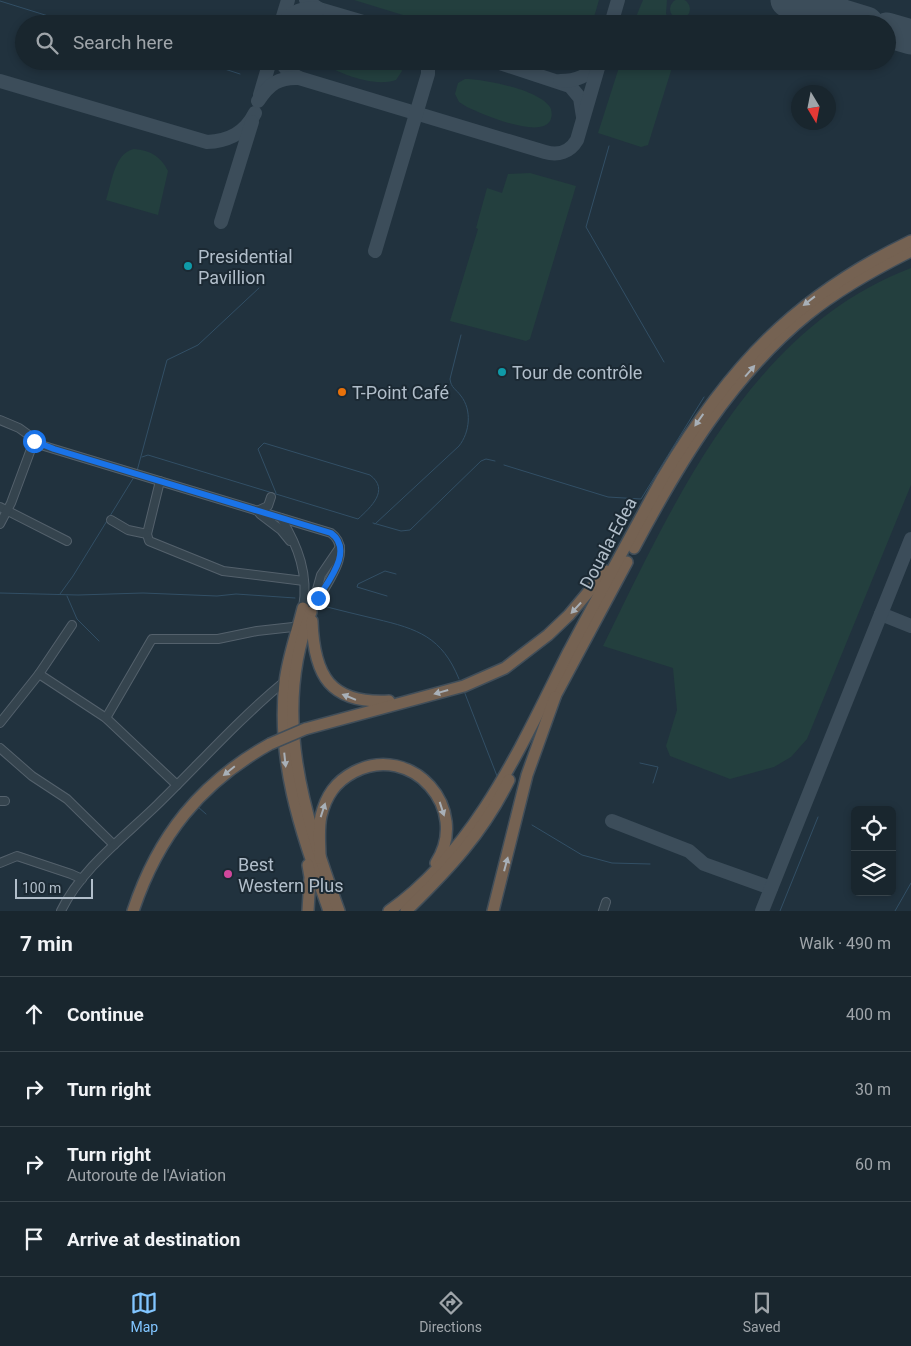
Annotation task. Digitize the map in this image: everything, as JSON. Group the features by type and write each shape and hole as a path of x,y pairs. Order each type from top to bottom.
{"highway":[{"name":"Douala-Edea","path":"406,905 482,814 538,714 644,511 683,443 726,384 754,352 815,296 864,265 911,241"},
{"name":"Douala-Edea","path":"389,911 406,905 435,883 480,832 555,697 666,488 690,450 732,392 761,359 806,315 838,292 911,251"},
{"path":"133,911 144,880 155,857 192,804 229,769 270,744 305,729 414,700 491,675 505,668 548,635 582,601 603,576 644,511"},
{"path":"309,609 316,660 328,683 340,693 352,699 369,702 414,700"},
{"path":"308,911 310,876 287,778 283,718 285,681 309,609"},
{"path":"302,626 294,681 292,729 300,786 320,858 339,911"},
{"path":"493,911 527,775 555,697"},
{"path":"320,858 321,817 329,794 338,782 365,766 383,763 401,766 415,773 428,783 437,795 444,812 446,840 441,856 430,874 406,905"},
{"path":"300,827 329,911"}],"street":[{"path":"0,420 19,428 34,441 54,449 331,533 337,539 340,547 321,574 309,609"},
{"path":"0,524 4,508 34,441"},
{"path":"160,481 147,534 150,541 223,571 304,582"},
{"path":"254,510 268,506 271,497"},
{"path":"4,508 67,541"},
{"path":"254,510 281,530 297,550"},
{"path":"281,518 297,550 309,609"},
{"path":"111,520 134,532 147,534"},
{"path":"0,723 39,674 72,625"},
{"path":"106,718 152,639 218,639 302,626"},
{"path":"39,674 106,718 177,785"},
{"path":"60,911 82,879 114,845 177,785 243,716 285,681"},
{"path":"0,748 32,776 68,799 114,845"},
{"path":"0,863 17,856 82,879"},
{"path":"603,911 606,902"}],"green space":[{"path":"676,-1 684,-1 690,5 690,13 688,15 672,15 670,13 670,5"},
{"path":"354,0 599,0 595,15 403,15"},
{"path":"643,0 667,0 667,15 637,15"},
{"path":"334,70 402,71 396,80 386,82 355,78"},
{"path":"618,70 671,70 648,145 641,147 598,133"},
{"path":"465,79 498,83 536,96 546,102 551,109 550,121 544,126 523,126 485,115 467,107 459,102 455,94 458,83"},
{"path":"134,149 155,155 168,171 158,215 106,200 118,162 122,156"},
{"path":"530,173 576,186 530,339 526,341 450,321 478,229 476,228 487,188 502,193 508,174"},
{"path":"911,268 911,485 807,739 791,757 774,767 730,779 670,756 666,746 677,710 673,668 603,646 630,591 689,479 723,426 762,376 805,333 854,296"}],"waterway":[{"path":"0,1 45,15"},
{"path":"228,70 240,74"},
{"path":"609,146 586,227 664,362"},
{"path":"137,471 167,360 198,345 259,288"},
{"path":"375,524 459,446 466,434 467,408 450,379 461,335"},
{"path":"504,465 608,497 641,499 704,397"},
{"path":"142,457 148,455 358,519 373,504 378,487 376,481 370,475 264,443 258,449 276,493"},
{"path":"373,523 401,531 410,530 481,461 486,459 495,461"},
{"path":"60,594 134,477"},
{"path":"387,596 357,587 358,584 385,571 396,574"},
{"path":"0,593 78,595 143,593 217,596 236,594 295,598"},
{"path":"67,596 77,619 99,641"},
{"path":"323,606 416,631 427,637 445,653 459,679"},
{"path":"464,691 497,776"},
{"path":"640,763 658,767 653,783"},
{"path":"198,807 206,814"},
{"path":"780,911 818,817"},
{"path":"532,825 582,855 612,863 650,864"},
{"path":"895,911 911,883"}],"taxiway":[{"path":"283,15 288,0"},
{"path":"306,0 319,9 339,15"},
{"path":"614,15 618,0"},
{"path":"291,15 298,11 319,9"},
{"path":"260,95 267,70"},
{"path":"287,70 299,78"},
{"path":"375,251 428,70"},
{"path":"521,70 570,86 580,98 583,117"},
{"path":"560,81 582,77 592,70"},
{"path":"258,101 266,90 280,80 299,78 545,152 559,153 571,148 577,140 597,70"},
{"path":"0,81 207,142 222,140 235,135 246,126 255,113"},
{"path":"221,222 252,122"},
{"path":"762,911 911,539"},
{"path":"881,614 911,626"},
{"path":"612,821 689,851 704,864 771,888"}],"runway":[{"path":"788,0 837,15"},
{"path":"896,33 911,37"}],"place":[{"name":"Presidential Pavillion","path":"188,266"},
{"name":"Tour de contrôle","path":"502,372"},
{"name":"T-Point Café","path":"342,392"},
{"name":"Best Western Plus","path":"228,874"}],"route":[{"path":"34,441 44,446 331,533 337,539 341,552 335,570 318,598"}]}
